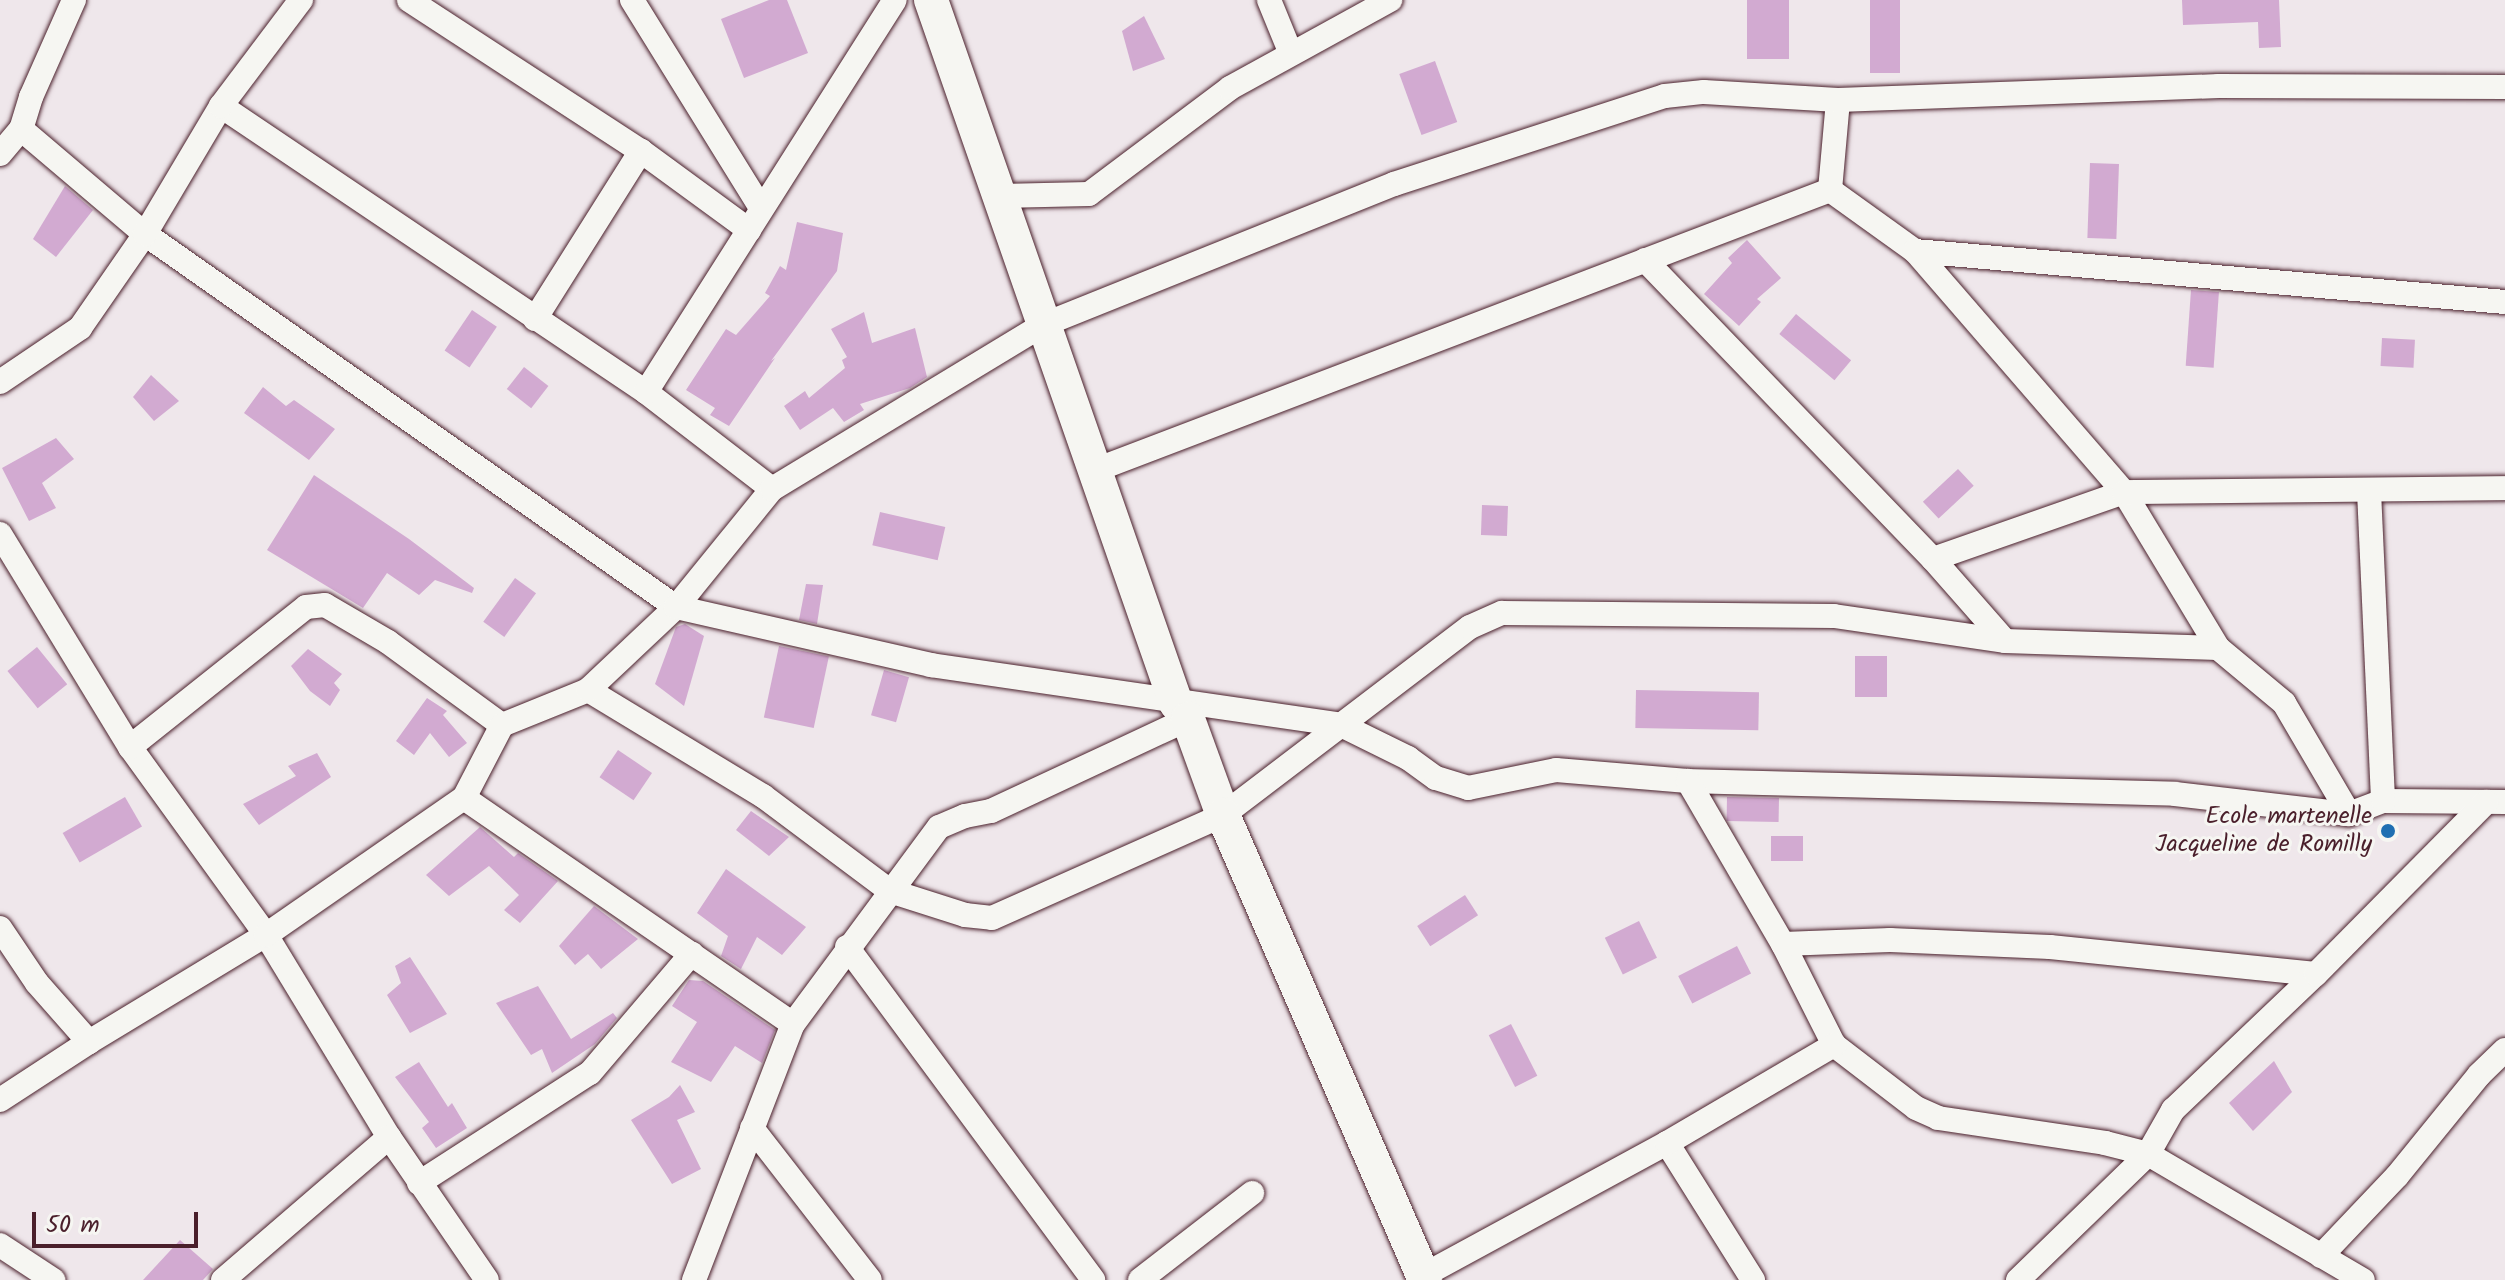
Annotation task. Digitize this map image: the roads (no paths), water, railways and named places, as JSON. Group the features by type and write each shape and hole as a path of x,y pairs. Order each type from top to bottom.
{"street":[{"path":"0,154 21,129 31,97 74,0"},
{"path":"0,382 80,328 145,234 221,106 301,0"},
{"path":"409,0 641,151 749,230"},
{"path":"632,0 761,208"},
{"path":"646,392 895,0"},
{"path":"931,0 1093,471 1182,711 1223,815 1424,1278 1667,1143 1834,1045"},
{"path":"1269,0 1291,54"},
{"path":"1000,196 1089,194 1230,88 1390,0"},
{"path":"0,1100 266,935 464,798 502,725 588,690 676,607 772,489 1043,325 1394,184 1665,96 1704,92 1838,100 2219,86 2505,87"},
{"path":"1830,190 1838,100"},
{"path":"221,106 646,392 772,489"},
{"path":"21,129 145,234 676,607 931,665 1182,711 1341,725 1408,758 1436,778 1468,788 1556,770 1688,781 2175,794 2349,814 2383,801 2496,802"},
{"path":"535,319 641,151"},
{"path":"1830,190 1915,251 2124,492 2218,648 2284,703 2349,814"},
{"path":"1093,471 1830,190"},
{"path":"1915,251 2505,302"},
{"path":"1645,260 1933,559 2005,641"},
{"path":"1933,559 2124,492 2505,488"},
{"path":"2369,491 2383,801"},
{"path":"0,534 130,747 266,935 389,1137 487,1280"},
{"path":"130,747 306,607 325,605 388,642 502,725"},
{"path":"588,690 763,796 890,891 965,915 992,918 1223,815 1470,627 1502,613 1834,616 2005,641 2218,648"},
{"path":"694,1280 793,1024 847,947 939,827 991,811 1182,711"},
{"path":"1688,781 1783,944 1834,1045 1916,1108 1938,1118 2105,1143 2148,1154 2363,1280"},
{"path":"464,798 793,1024"},
{"path":"2018,1280 2148,1154 2173,1110 2496,802"},
{"path":"0,928 37,983 89,1042"},
{"path":"1783,944 1890,940 2050,947 2316,974"},
{"path":"847,947 1093,1280"},
{"path":"419,1183 590,1073 692,953"},
{"path":"2321,1256 2397,1176 2479,1075 2505,1050"},
{"path":"752,1128 870,1280"},
{"path":"223,1280 389,1137"},
{"path":"1667,1143 1753,1280"},
{"path":"1140,1280 1252,1193"},
{"path":"0,1245 53,1280"}],"place":[{"name":"Ecole martenelle Jacqueline de Romilly","path":"2388,831"}]}
